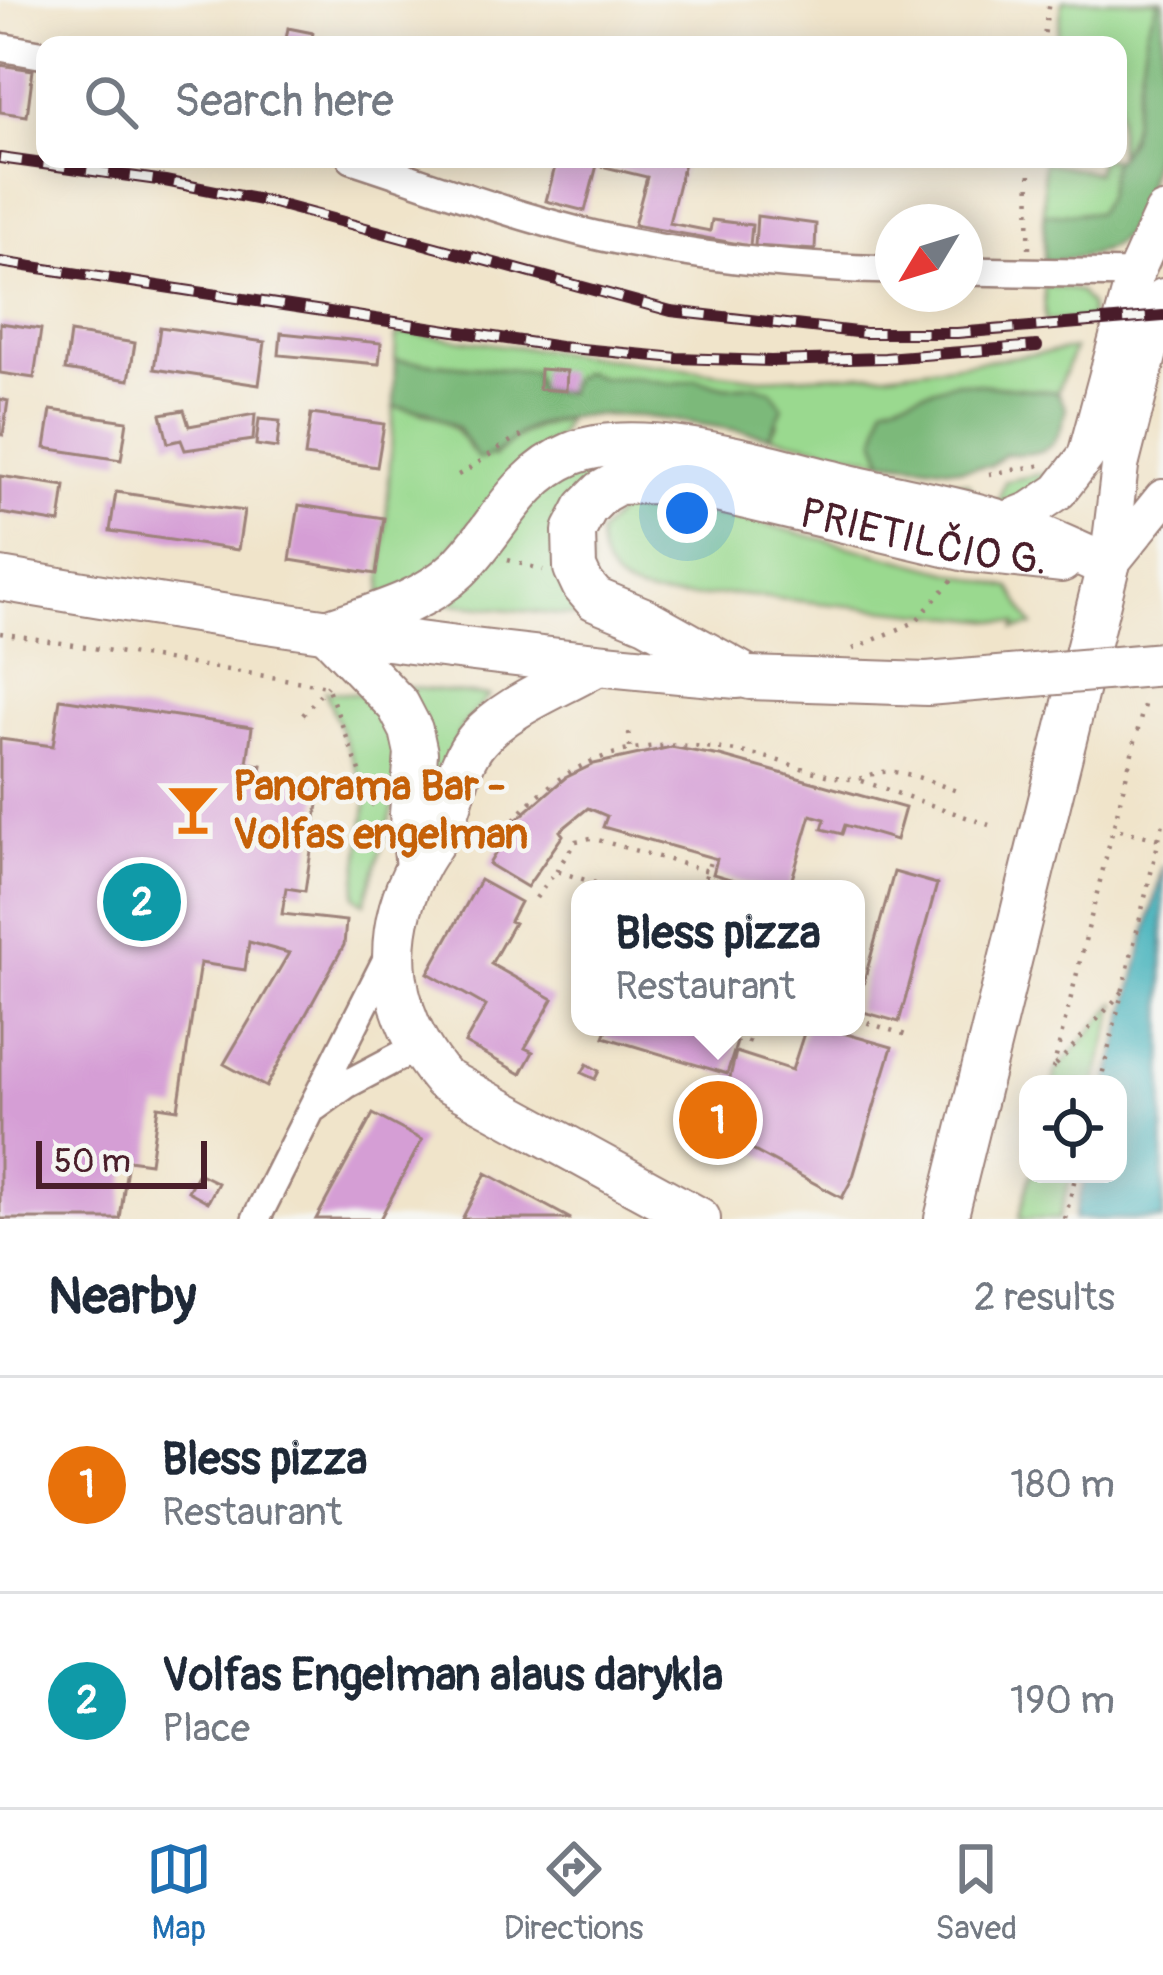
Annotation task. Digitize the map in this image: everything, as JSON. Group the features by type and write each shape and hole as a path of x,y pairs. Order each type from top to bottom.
{"main road":[{"path":"946,1219 1108,566 1163,212"},
{"path":"1001,521 1031,510 1059,491 1086,456 1149,285"},
{"name":"PRIETILČIO G.","path":"327,631 411,601 436,587 475,551 516,493 571,454 597,447 646,445 700,452 1001,521 1108,566"},
{"name":"PRIETILČIO G.","path":"750,678 646,620 595,599 583,585 575,568 574,531 586,508 602,492 618,483 653,482 713,490 971,551 1108,566"},
{"path":"1108,566 1163,498"},
{"path":"0,579 327,631 596,665 750,678 927,683 1155,679"},
{"path":"327,631 398,705 411,730 417,771 411,814 417,866"},
{"path":"596,665 496,723 479,738 454,783 444,821 417,866 391,950 401,1007 417,1048 442,1079 699,1219"}],"street":[{"path":"0,47 36,53"},
{"path":"379,168 623,242 778,263 875,269"},
{"path":"983,271 1149,285"},
{"path":"256,1219 391,950"},
{"path":"311,1110 347,1084 417,1048"}],"path":[{"path":"1044,36 1048,0"},
{"path":"1029,272 1030,168"},
{"path":"458,476 504,441 530,433"},
{"path":"989,474 1044,465 1054,458"},
{"path":"475,551 544,570"},
{"path":"850,650 915,622 967,567"},
{"path":"0,633 327,686"},
{"path":"1126,987 1053,1070 1155,679"},
{"path":"303,715 327,686"},
{"path":"327,686 373,805"},
{"path":"629,733 630,748"},
{"path":"444,821 500,838 516,816 564,775 630,748 657,743 732,750 856,779 989,825"},
{"path":"856,779 886,771 963,793"},
{"path":"1102,1075 1163,823"},
{"path":"1120,830 1159,839"},
{"path":"536,898 576,841 591,838 707,871"},
{"path":"704,880 711,858"},
{"path":"556,871 586,880"},
{"path":"865,1022 912,1037"},
{"path":"748,1042 750,1036"},
{"path":"1065,1219 1074,1183"}],"green space":[{"path":"1063,0 1158,0 1127,139 1127,36 1057,36"},
{"path":"1158,0 1163,0 1157,130 1152,164 1132,223 1108,248 1044,262 1044,214 1097,213 1106,197 1111,168 1127,168 1147,29"},
{"path":"1043,168 1096,173 1097,168 1114,168 1097,213 1044,214"},
{"path":"1044,285 1079,291 1090,305 1090,319 1045,321"},
{"path":"408,333 761,378 888,373 1074,349 1057,392 955,382 876,440 884,460 770,436 778,424 754,385 727,387 696,380 671,384 583,372 572,379 568,393 537,390 534,372 395,360 396,336"},
{"path":"395,360 534,372 537,390 567,393 572,379 583,372 671,384 696,380 727,387 754,385 772,391 783,407 770,436 683,421 588,415 533,426 494,454 478,459 457,427 427,411 394,407"},
{"path":"955,382 1057,392 1066,408 1059,433 1041,451 1005,454 990,466 961,469 884,460 876,440 884,404"},
{"path":"394,407 439,418 456,430 470,450 494,457 527,432 566,419 558,436 528,458 424,579 381,596"},
{"path":"614,457 586,484 593,618 443,603 541,491"},
{"path":"820,458 968,483 973,496"},
{"path":"1063,470 1052,482 997,505 1005,481"},
{"path":"635,506 740,518 1011,588 1033,626 1015,629 1017,623 731,594 644,594 611,575 602,558 599,534 620,511"},
{"path":"405,687 489,696 461,728 434,806"},
{"path":"325,691 367,695 399,744 398,787 365,903 355,896 367,796"},
{"path":"1117,1002 1097,1075 1055,1075"},
{"path":"1029,1183 1069,1183 1059,1219 1019,1219"}],"water":[{"path":"1163,865 1163,1219 1074,1219 1084,1183 1127,1183 1127,1075 1110,1075"}],"building":[{"path":"288,28 313,33 312,36 287,36"},
{"path":"0,65 33,70 27,116 0,112"},
{"path":"555,168 596,168 585,211 546,201"},
{"path":"610,168 683,168 669,223 710,231 712,220 752,225 750,246 634,225 647,177"},
{"path":"757,216 816,224 815,250 755,246"},
{"path":"0,323 41,329 34,378 0,373"},
{"path":"160,327 265,342 259,385 154,369"},
{"path":"70,333 135,343 129,380 65,370"},
{"path":"281,333 381,343 379,364 279,355"},
{"path":"540,369 567,371 566,391 539,389"},
{"path":"0,399 8,401 3,435 0,434"},
{"path":"51,410 127,421 121,460 45,448"},
{"path":"184,410 189,426 255,414 253,440 185,450 181,440 168,443 161,414"},
{"path":"311,414 384,424 377,467 305,456"},
{"path":"259,419 280,421 277,448 256,445"},
{"path":"0,476 65,486 60,523 0,513"},
{"path":"116,492 244,511 238,550 110,531"},
{"path":"299,505 384,518 376,574 290,560"},
{"path":"60,699 252,727 247,763 262,765 260,775 321,784 305,891 286,888 282,914 346,921 344,945 266,1087 224,1064 289,953 249,942 245,970 200,963 178,1109 158,1106 150,1163 128,1160 120,1219 0,1219 0,739 53,746"},
{"path":"671,747 720,756 905,808 896,840 845,825 842,834 822,829 825,819 811,815 792,880 733,880 713,874 717,859 603,827 607,816 588,808 560,831 563,835 527,887 489,864 515,821 565,778 594,764"},
{"path":"894,872 937,884 899,1022 865,1013 865,977"},
{"path":"480,880 520,902 491,964 553,999 525,1048 533,1052 521,1074 465,1043 486,1006 428,973"},
{"path":"727,1036 737,1042 727,1074 604,1037"},
{"path":"803,1036 854,1036 892,1047 853,1177 842,1198 700,1122 706,1099 723,1107 736,1052 792,1070"},
{"path":"587,1064 599,1071 595,1079 582,1073"},
{"path":"373,1114 422,1140 380,1219 316,1219"},
{"path":"198,1173 218,1183 208,1202 188,1191"},
{"path":"486,1173 571,1219 462,1219"}],"railway":[{"path":"0,158 36,163"},
{"path":"72,168 266,201 671,311 865,333 957,333 1163,316"},
{"path":"0,262 560,347 677,358 885,358 1037,346"}],"place":[{"name":"Panorama Bar - Volfas engelman","path":"193,809"},
{"name":"Volfas Engelman alaus darykla","path":"142,902"},
{"name":"Bless pizza","path":"718,1120"}]}
